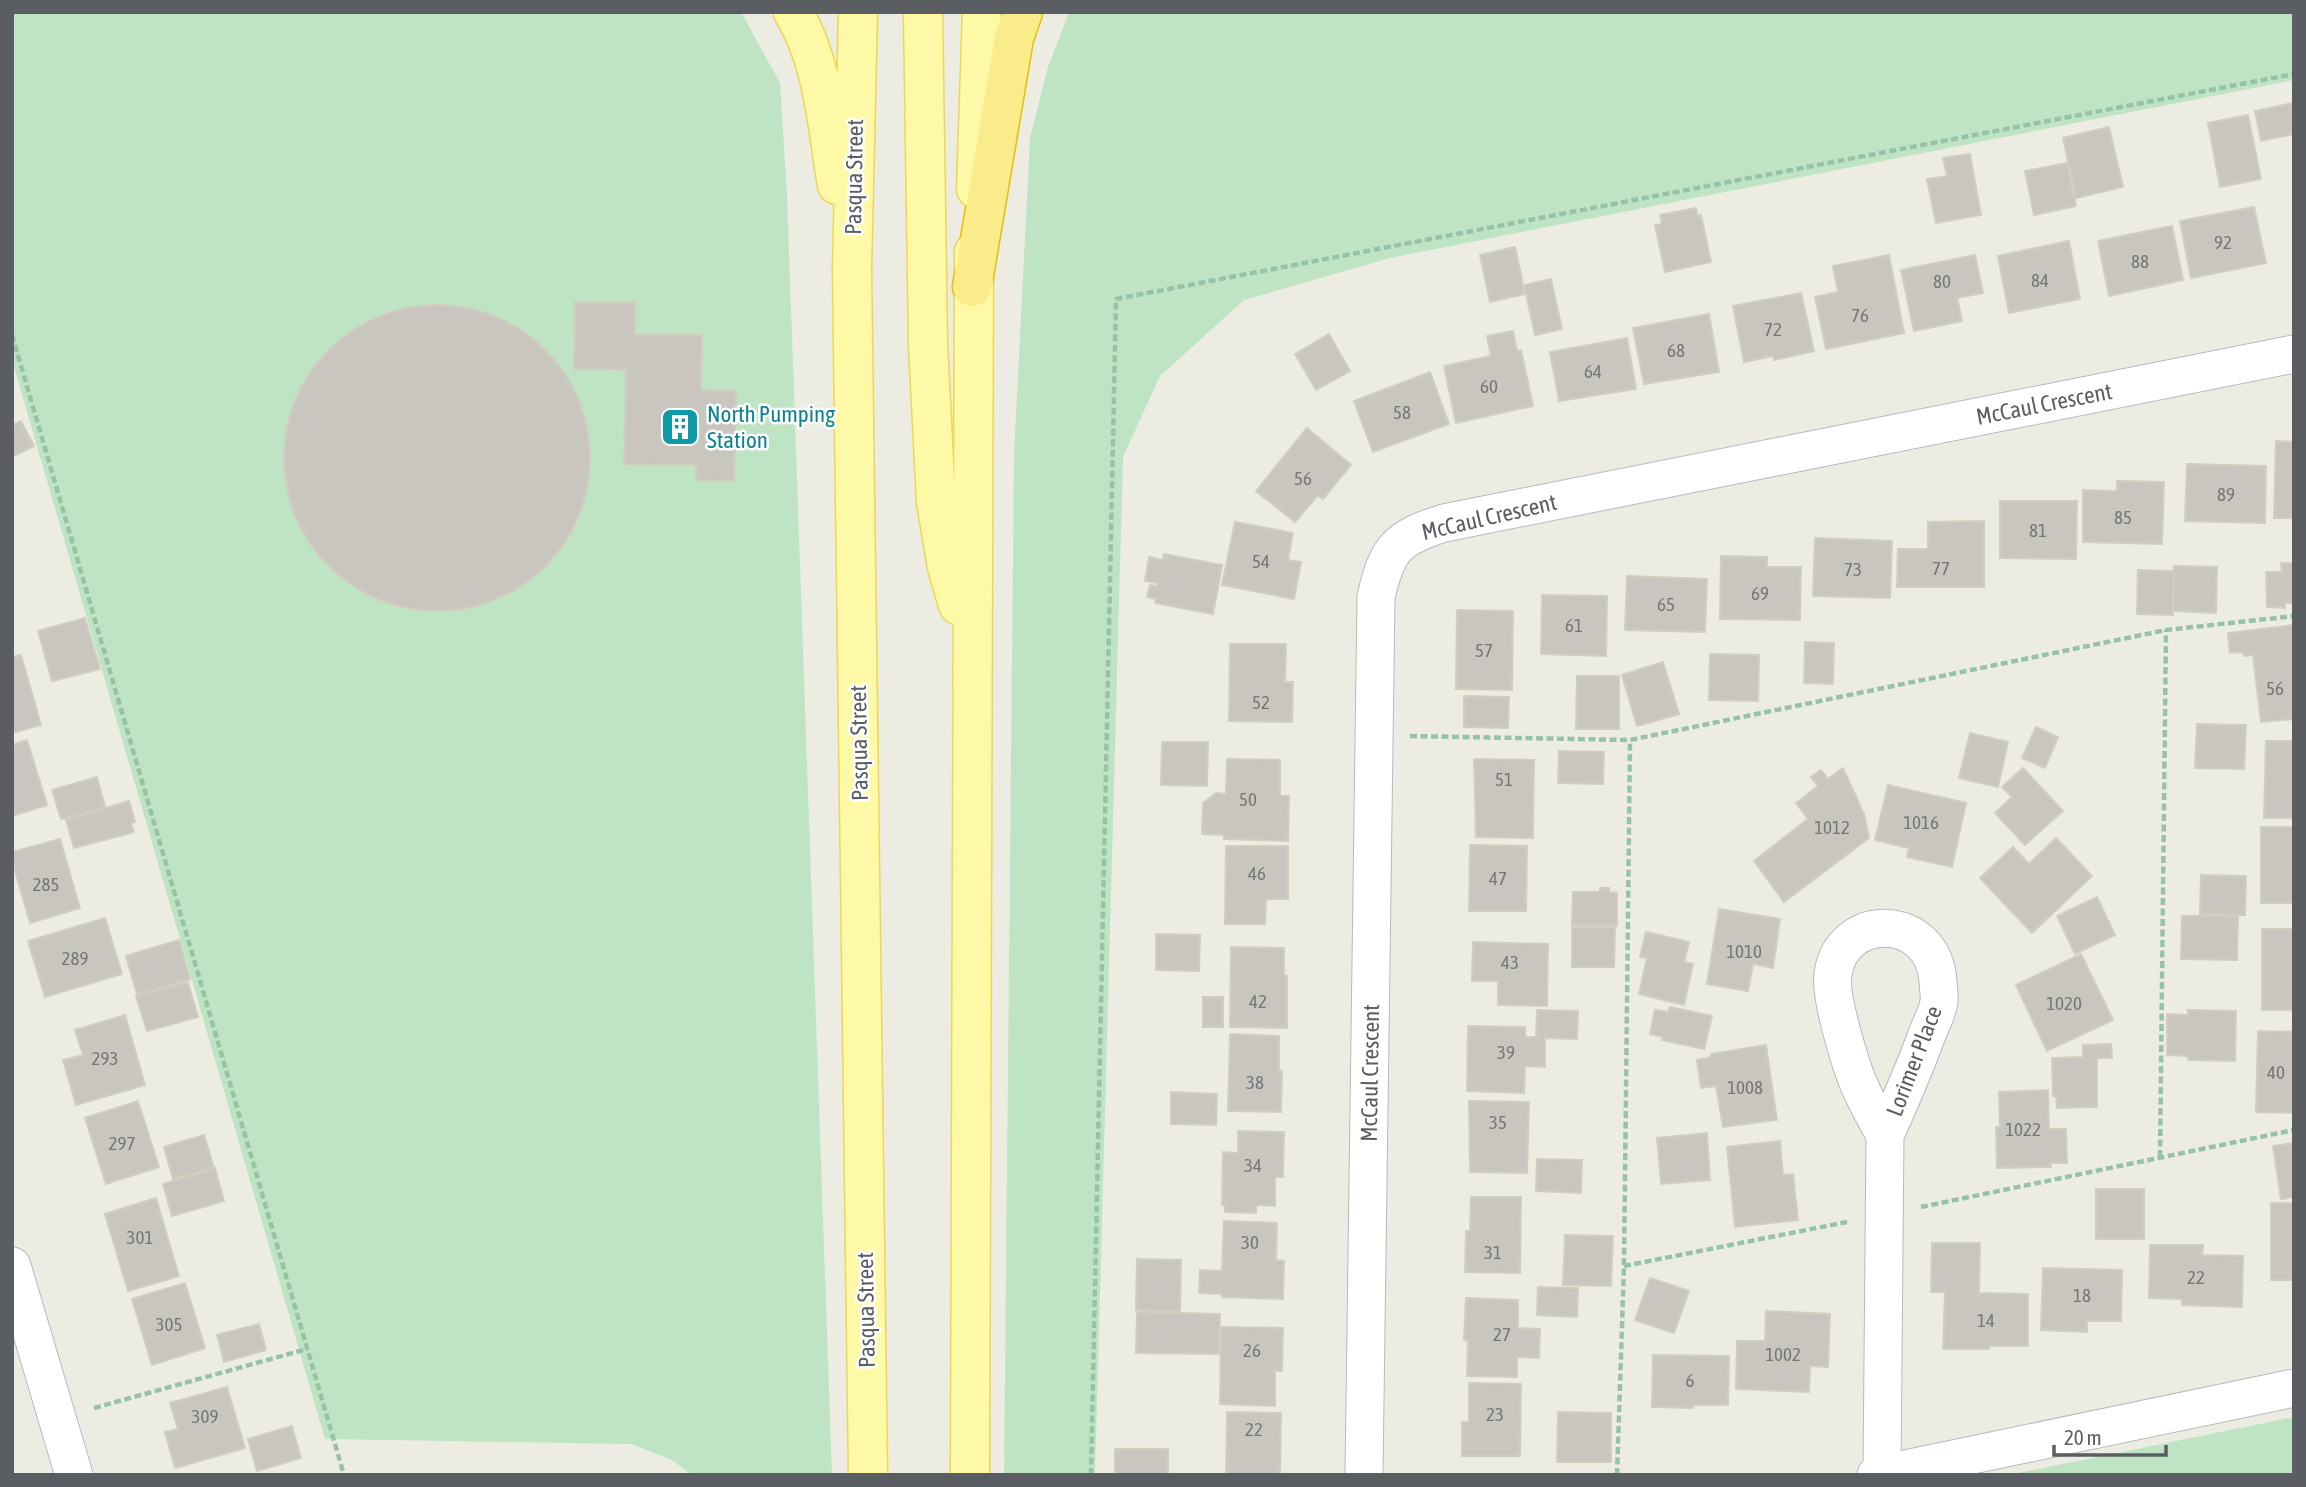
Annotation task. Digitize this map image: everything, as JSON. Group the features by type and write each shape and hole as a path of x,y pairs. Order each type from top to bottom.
{"highway":[{"path":"972,287 1014,38 1023,12"}],"main road":[{"path":"793,12 817,67 852,269"},
{"name":"Pasqua Street","path":"858,12 852,269 868,1475"},
{"path":"923,12 929,344 936,501 947,567 972,654"},
{"path":"970,1475 972,287 982,12"}],"street":[{"name":"McCaul Crescent","path":"1364,1475 1376,597 1382,571 1394,548 1416,532 1458,520 2294,354"},
{"name":"Lorimer Place","path":"1879,1474 1885,1135 1908,1087 1939,1001 1937,972 1928,950 1911,934 1887,927 1861,932 1843,949 1833,974 1834,1003 1859,1086 1885,1135"},
{"path":"12,1266 74,1475"},
{"path":"1879,1474 2294,1388"}],"path":[{"path":"12,335 344,1475"},
{"path":"1374,735 1630,740 2166,630 2294,616"},
{"path":"2160,1157 2166,630"},
{"path":"1617,1475 1624,1266 1630,740"},
{"path":"1624,1266 2294,1130"},
{"path":"58,1418 307,1349"}],"green space":[{"path":"12,12 741,12 780,83 787,195 832,1475 692,1475 672,1460 631,1444 325,1439 12,360"},
{"path":"1069,12 2294,12 2294,80 1390,258 1244,300 1160,376 1123,457 1095,1475 1004,1475 1014,455 1030,138 1048,67"},
{"path":"2294,1417 2294,1475 2008,1475"}],"building":[{"path":"2293,103 2294,134 2261,141 2255,111"},
{"path":"2248,115 2261,179 2220,187 2208,123"},
{"path":"2109,127 2123,187 2076,198 2063,138"},
{"path":"1970,154 1981,215 1936,223 1927,179 1947,176 1943,158"},
{"path":"2067,163 2076,206 2034,215 2025,171"},
{"path":"2254,207 2266,263 2191,278 2180,221"},
{"path":"1696,208 1698,216 1701,215 1711,262 1665,272 1655,225 1662,224 1660,215"},
{"path":"2172,226 2183,280 2109,296 2098,241"},
{"path":"2069,241 2080,299 2009,313 1998,256"},
{"path":"1515,247 1525,294 1490,302 1480,255"},
{"path":"1889,255 1904,333 1826,349 1815,297 1838,292 1833,266"},
{"path":"1975,255 1983,293 1957,298 1962,321 1914,331 1901,270"},
{"path":"1551,279 1562,329 1535,335 1524,285"},
{"path":"1801,293 1814,351 1774,360 1773,356 1744,362 1733,306"},
{"name":"North Pumping Station","path":"575,302 635,303 635,334 702,335 701,390 736,391 734,481 696,480 696,465 624,464 626,370 574,369"},
{"path":"422,305 452,305 481,311 509,323 534,340 555,361 579,399 590,443 590,473 579,517 564,543 545,566 522,585 496,600 452,611 422,611 393,605 365,593 340,576 319,555 302,530 290,502 284,473 284,443 290,414 302,386 319,361 340,340 365,323 393,311"},
{"path":"1709,314 1719,372 1644,384 1633,328"},
{"path":"1513,331 1517,351 1521,350 1533,406 1456,423 1444,366 1491,356 1487,336"},
{"path":"1329,334 1350,371 1316,390 1295,354"},
{"path":"1627,338 1636,389 1559,401 1550,352"},
{"path":"1430,372 1449,424 1373,452 1354,401"},
{"path":"21,421 34,446 12,457 12,425"},
{"path":"1307,428 1351,465 1323,499 1318,495 1295,522 1256,491"},
{"path":"2276,441 2294,442 2294,518 2274,518"},
{"path":"2187,464 2266,466 2265,523 2185,521"},
{"path":"2117,481 2164,482 2162,544 2083,542 2083,490 2117,491"},
{"path":"2000,501 2077,501 2076,559 2000,558"},
{"path":"1984,521 1984,587 1897,587 1898,549 1928,549 1928,522"},
{"path":"1235,522 1293,533 1288,560 1301,562 1294,599 1222,585"},
{"path":"1815,538 1892,541 1890,598 1813,596"},
{"path":"1164,554 1222,565 1213,614 1155,603 1156,599 1147,597 1150,585 1158,586 1158,583 1145,581 1149,557 1163,560"},
{"path":"1721,556 1767,557 1767,567 1801,567 1800,620 1720,619"},
{"path":"2281,563 2294,563 2294,603 2285,603 2285,608 2267,607 2266,572 2282,572"},
{"path":"2174,566 2217,567 2216,613 2173,611"},
{"path":"2138,570 2174,571 2173,615 2137,614"},
{"path":"1627,576 1707,579 1705,632 1625,630"},
{"path":"1542,595 1607,596 1606,656 1541,654"},
{"path":"1457,610 1513,611 1512,690 1456,689"},
{"path":"85,618 100,669 52,681 38,631"},
{"path":"2294,625 2294,719 2261,722 2253,655 2244,656 2243,652 2230,653 2228,633"},
{"path":"1805,642 1834,643 1833,684 1804,683"},
{"path":"1230,644 1286,644 1285,682 1293,682 1292,722 1229,721"},
{"path":"1710,654 1759,655 1758,701 1709,700"},
{"path":"21,655 41,725 12,733 12,657"},
{"path":"1663,662 1679,714 1637,726 1622,675"},
{"path":"1577,676 1619,676 1619,729 1576,729"},
{"path":"1464,696 1509,697 1508,728 1464,727"},
{"path":"2197,724 2246,725 2244,769 2195,768"},
{"path":"2036,727 2058,737 2045,768 2022,758"},
{"path":"1970,733 2008,742 1998,787 1959,778"},
{"path":"27,740 47,805 12,816 12,745"},
{"path":"2266,741 2294,741 2294,818 2264,818"},
{"path":"1162,742 1208,742 1207,786 1161,785"},
{"path":"1559,751 1604,752 1603,784 1558,783"},
{"path":"1227,759 1280,760 1280,796 1289,796 1288,841 1224,839 1224,835 1202,834 1203,803 1216,793 1226,794"},
{"path":"1474,759 1534,760 1533,838 1476,837"},
{"path":"1843,768 1864,814 1869,838 1784,902 1754,861 1808,819 1796,803 1818,786 1811,777 1821,770 1828,779"},
{"path":"2023,768 2063,811 2025,845 1995,813 2012,797 2002,787"},
{"path":"97,777 105,807 61,819 52,790"},
{"path":"1888,785 1966,803 1952,867 1907,857 1909,848 1875,840"},
{"path":"129,801 135,822 131,823 134,832 74,848 66,820"},
{"path":"2261,827 2294,827 2294,903 2261,903"},
{"path":"2056,838 2092,876 2032,933 1980,878 2013,847 2029,864"},
{"path":"60,839 80,908 30,923 12,852"},
{"path":"1470,845 1527,846 1526,911 1469,911"},
{"path":"1226,846 1288,846 1288,899 1266,899 1265,924 1225,924"},
{"path":"2201,875 2246,876 2245,915 2200,914"},
{"path":"1600,888 1609,888 1609,892 1617,893 1617,926 1572,925 1573,892 1600,892"},
{"path":"2097,897 2115,935 2075,954 2057,916"},
{"path":"1719,909 1780,919 1773,968 1753,964 1748,991 1707,984"},
{"path":"2182,916 2238,916 2237,960 2181,959"},
{"path":"105,918 122,974 45,997 28,941"},
{"path":"1572,927 1615,927 1614,967 1572,967"},
{"path":"2262,929 2294,929 2294,1010 2262,1010"},
{"path":"1646,932 1689,942 1684,962 1693,964 1684,1005 1639,994 1647,958 1640,957"},
{"path":"1156,934 1200,935 1199,971 1156,970"},
{"path":"179,940 190,979 137,994 126,956"},
{"path":"1473,942 1548,944 1547,1006 1498,1005 1498,981 1472,981"},
{"path":"1231,947 1284,948 1287,1028 1230,1027"},
{"path":"2081,954 2113,1020 2047,1051 2016,985"},
{"path":"188,982 198,1017 147,1031 136,996"},
{"path":"1203,997 1223,997 1223,1027 1203,1027"},
{"path":"1670,1007 1712,1016 1704,1049 1662,1040 1663,1037 1650,1034 1655,1010 1668,1012"},
{"path":"1537,1010 1578,1011 1577,1039 1545,1038 1545,1067 1525,1066 1524,1093 1467,1091 1468,1026 1525,1027 1525,1037 1536,1037"},
{"path":"2188,1010 2236,1011 2235,1061 2188,1060 2188,1056 2167,1055 2167,1014 2188,1015"},
{"path":"125,1015 145,1085 76,1105 63,1060 83,1055 75,1030"},
{"path":"2258,1031 2294,1032 2294,1113 2256,1112"},
{"path":"1230,1034 1279,1036 1281,1112 1228,1111"},
{"path":"2111,1044 2112,1058 2097,1058 2097,1107 2057,1108 2056,1096 2053,1096 2052,1058 2083,1057 2083,1045"},
{"path":"1766,1045 1777,1120 1723,1127 1716,1086 1701,1088 1697,1060 1711,1057 1711,1054"},
{"path":"2048,1090 2049,1129 2066,1129 2067,1163 2050,1163 2051,1167 1997,1168 1999,1092"},
{"path":"1171,1092 1217,1094 1216,1125 1171,1124"},
{"path":"138,1101 159,1167 106,1184 85,1118"},
{"path":"1469,1101 1529,1102 1527,1173 1470,1172"},
{"path":"1238,1131 1284,1132 1283,1177 1275,1177 1275,1206 1256,1205 1256,1213 1225,1212 1225,1205 1222,1205 1223,1152 1238,1153"},
{"path":"1707,1133 1710,1180 1661,1184 1657,1138"},
{"path":"204,1135 214,1168 173,1179 164,1147"},
{"path":"1780,1141 1783,1175 1793,1174 1798,1220 1735,1227 1727,1147"},
{"path":"2294,1143 2294,1197 2281,1199 2273,1146"},
{"path":"1537,1159 1582,1160 1581,1193 1536,1191"},
{"path":"215,1168 224,1201 172,1216 163,1184"},
{"path":"2096,1189 2144,1189 2144,1239 2096,1239"},
{"path":"1471,1197 1521,1197 1520,1273 1465,1272 1466,1231 1470,1231"},
{"path":"156,1198 179,1276 128,1291 105,1214"},
{"path":"2271,1203 2294,1203 2294,1280 2271,1280"},
{"path":"1224,1221 1277,1223 1276,1260 1284,1261 1283,1299 1222,1297 1222,1294 1199,1293 1200,1270 1222,1271"},
{"path":"1565,1235 1613,1236 1611,1286 1563,1285"},
{"path":"1932,1243 1980,1243 1979,1293 2028,1294 2028,1346 1943,1349 1945,1292 1931,1292"},
{"path":"2150,1245 2203,1245 2202,1255 2243,1256 2242,1307 2182,1305 2182,1299 2149,1298"},
{"path":"1137,1259 1181,1260 1180,1311 1136,1310"},
{"path":"2043,1268 2122,1270 2121,1321 2087,1321 2087,1332 2041,1330"},
{"path":"1650,1278 1689,1291 1674,1333 1635,1320"},
{"path":"185,1283 205,1348 152,1365 132,1299"},
{"path":"1538,1287 1578,1288 1577,1317 1537,1315"},
{"path":"1466,1298 1518,1300 1518,1328 1540,1329 1539,1358 1517,1357 1517,1377 1467,1376 1468,1340 1464,1340"},
{"path":"1766,1311 1830,1314 1828,1367 1810,1366 1809,1392 1736,1389 1737,1341 1765,1341"},
{"path":"1137,1312 1220,1314 1219,1354 1136,1353"},
{"path":"259,1324 266,1350 224,1362 217,1335"},
{"path":"1221,1327 1283,1328 1282,1371 1275,1371 1275,1406 1220,1404"},
{"path":"1653,1355 1729,1356 1728,1405 1652,1407"},
{"path":"1469,1383 1521,1384 1520,1456 1462,1456 1462,1422 1469,1422"},
{"path":"227,1387 245,1448 175,1468 165,1432 178,1429 170,1403"},
{"path":"1227,1412 1281,1413 1280,1475 1226,1475"},
{"path":"1558,1412 1611,1413 1611,1462 1557,1462"},
{"path":"292,1426 301,1458 257,1471 248,1439"},
{"path":"1115,1449 1168,1449 1168,1475 1115,1475"}],"place":[{"name":"North Pumping Station","path":"680,427"}]}
